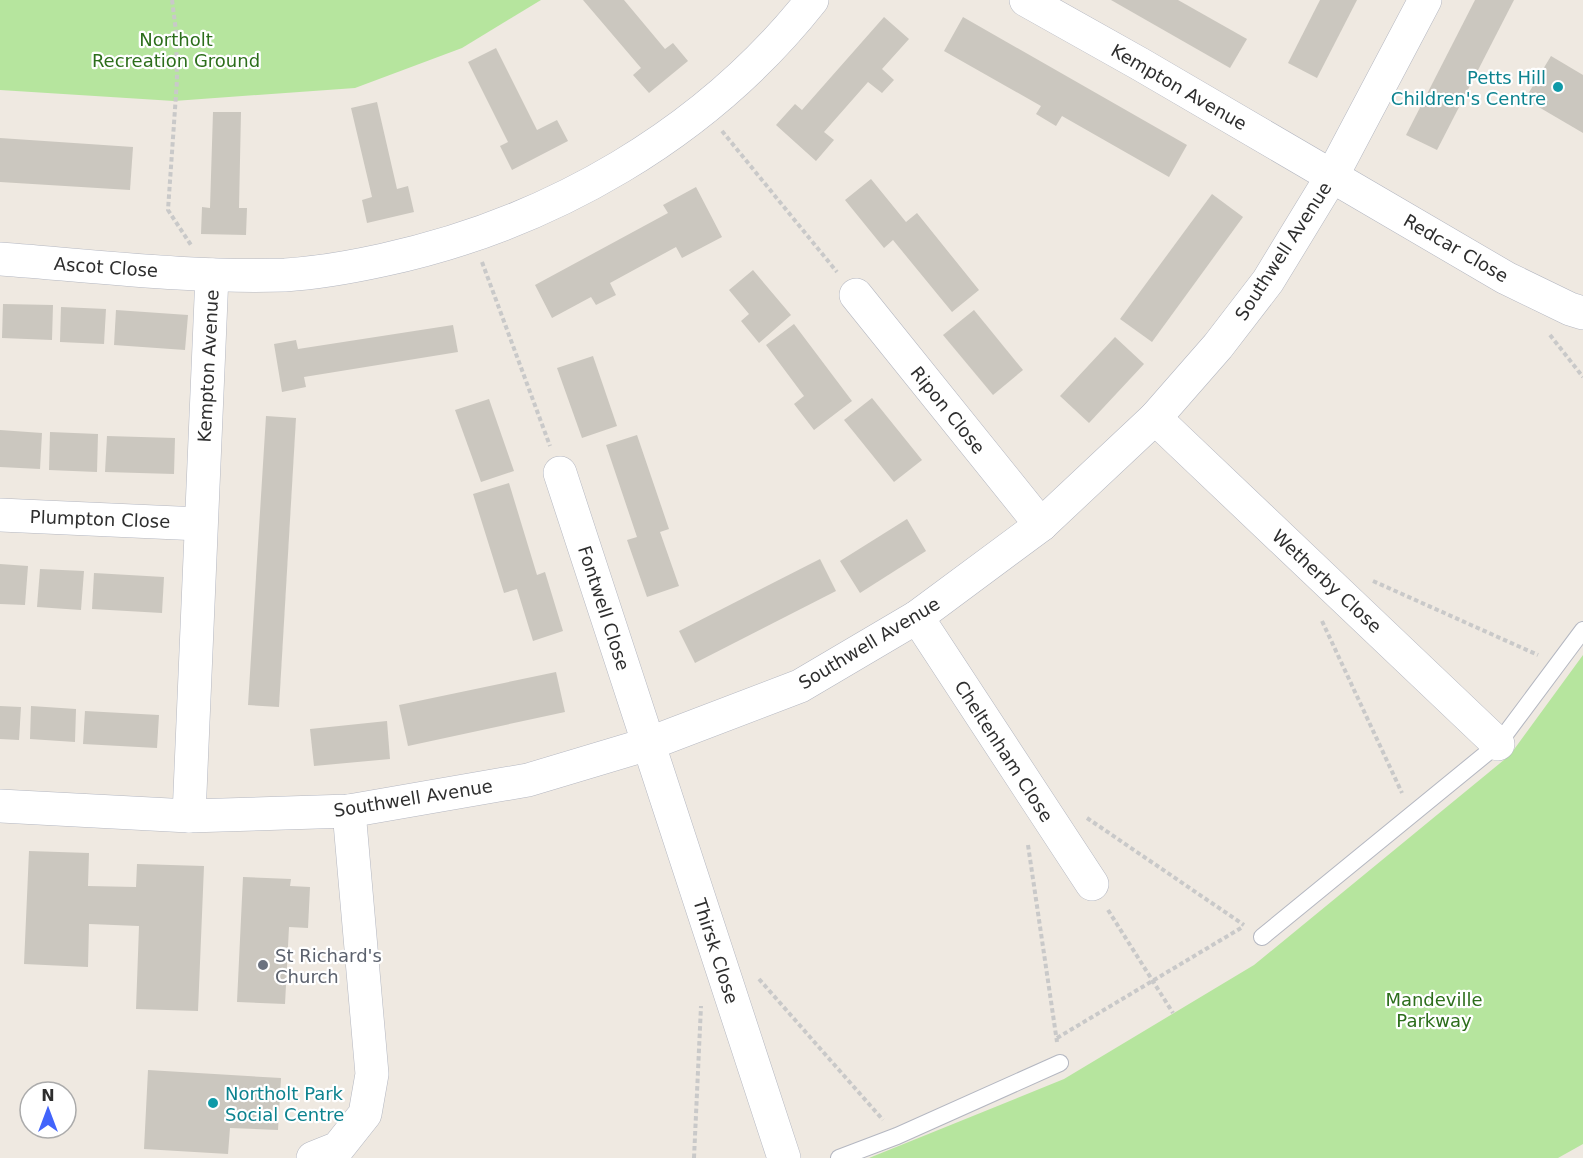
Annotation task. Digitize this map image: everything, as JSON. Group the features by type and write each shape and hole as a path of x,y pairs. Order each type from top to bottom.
{"street":[{"name":"Kempton Avenue","path":"189,816 212,275 287,274 352,267 414,254 472,236 534,212 600,179 653,147 704,110 753,68 812,0"},
{"name":"Kempton Avenue","path":"1026,0 1332,176"},
{"name":"Southwell Avenue","path":"0,806 189,816 349,811 528,780 648,744 800,686 917,617 1041,525 1155,418 1218,346 1268,281 1332,176 1425,0"},
{"name":"Redcar Close","path":"1332,176 1506,278 1569,309 1583,313"},
{"name":"Ascot Close","path":"0,259 212,275"},
{"name":"Ripon Close","path":"856,295 1041,525"},
{"name":"Wetherby Close","path":"1155,418 1498,744"},
{"name":"Fontwell Close","path":"560,472 648,744"},
{"name":"Plumpton Close","path":"0,515 200,524"},
{"name":"Cheltenham Close","path":"917,617 1092,884"},
{"name":"Thirsk Close","path":"648,744 784,1158"},
{"path":"312,1158 338,1148 365,1114 372,1074 349,811"}],"lane":[{"path":"1262,937 1498,744 1583,630"},
{"path":"839,1158 897,1136 1060,1063"}],"path":[{"path":"172,0 176,31 177,80 168,210 212,275"},
{"path":"704,110 856,295"},
{"path":"472,236 560,472"},
{"path":"1057,1038 1245,925 1086,817"},
{"path":"1027,840 1060,1063"},
{"path":"1092,884 1173,1013"}],"green space":[{"name":"Northolt Recreation Ground","path":"0,0 541,0 462,48 355,88 174,101 0,90"},
{"name":"Mandeville Parkway","path":"1583,655 1583,1144 1558,1158 869,1158 1064,1079 1254,965 1510,755"}],"building":[{"path":"583,0 624,0 665,49 673,43 688,61 649,93 633,75 641,68"},
{"path":"1111,0 1178,0 1247,39 1230,68"},
{"path":"1320,0 1357,0 1317,78 1288,63"},
{"path":"1475,0 1514,0 1437,150 1406,135"},
{"path":"884,17 909,39 882,69 894,80 882,93 868,82 824,132 834,140 816,161 776,125 795,104 802,110"},
{"path":"963,17 1187,145 1169,177 1062,116 1056,126 1036,114 1041,106 944,51"},
{"path":"496,48 537,130 557,120 568,141 512,170 500,146 508,142 468,62"},
{"name":"Petts Hill Children's Centre","path":"1551,56 1583,75 1583,133 1525,99"},
{"path":"377,102 397,189 408,186 414,212 367,223 362,200 372,197 351,108"},
{"path":"213,112 241,112 239,208 247,208 246,235 201,234 202,207 210,208"},
{"path":"0,138 133,147 130,190 0,182"},
{"path":"871,179 906,222 917,213 979,290 952,312 893,240 884,248 845,200"},
{"path":"696,187 722,237 682,258 676,247 610,283 616,295 596,305 591,297 552,318 535,285 668,213 663,205"},
{"path":"1212,194 1243,217 1152,342 1120,319"},
{"path":"753,270 791,315 759,343 741,321 749,314 729,290"},
{"path":"3,304 53,305 52,340 2,338"},
{"path":"61,307 106,309 104,344 60,342"},
{"path":"116,310 188,315 185,350 114,345"},
{"path":"974,310 1023,370 993,395 943,335"},
{"path":"794,324 852,401 814,430 794,404 804,396 766,345"},
{"path":"453,325 458,352 304,377 306,387 282,392 274,344 296,340 298,349"},
{"path":"1115,337 1144,364 1089,423 1060,396"},
{"path":"593,356 617,426 582,438 557,368"},
{"path":"872,398 922,460 894,482 844,420"},
{"path":"489,399 514,471 481,482 455,410"},
{"path":"266,416 296,418 279,707 248,705"},
{"path":"0,430 42,433 40,469 0,467"},
{"path":"50,432 98,434 97,472 49,470"},
{"path":"637,435 669,529 660,532 679,586 647,597 627,540 637,537 606,445"},
{"path":"107,436 175,438 174,474 105,472"},
{"path":"509,483 537,575 545,572 563,631 533,641 517,589 504,593 473,494"},
{"path":"907,519 926,551 860,593 840,561"},
{"path":"820,559 836,591 695,663 679,631"},
{"path":"0,564 28,566 25,605 0,604"},
{"path":"40,569 84,571 81,610 37,607"},
{"path":"94,573 164,577 162,613 92,609"},
{"path":"556,672 565,712 408,746 399,705"},
{"path":"0,706 21,707 19,740 0,739"},
{"path":"31,706 76,709 75,742 30,739"},
{"path":"85,711 159,715 157,748 83,744"},
{"path":"387,721 390,759 314,766 310,729"},
{"path":"29,851 89,853 88,886 136,887 137,864 204,866 198,1011 136,1009 139,926 89,924 88,967 24,964"},
{"name":"St Richard's Church","path":"243,877 291,879 290,886 310,887 308,928 289,927 285,1004 237,1002"},
{"name":"Northolt Park Social Centre","path":"148,1070 281,1078 278,1130 230,1128 228,1154 144,1149"}],"place":[{"name":"Petts Hill Children's Centre","path":"1558,87"},
{"name":"St Richard's Church","path":"263,965"},
{"name":"Northolt Park Social Centre","path":"213,1103"}]}
